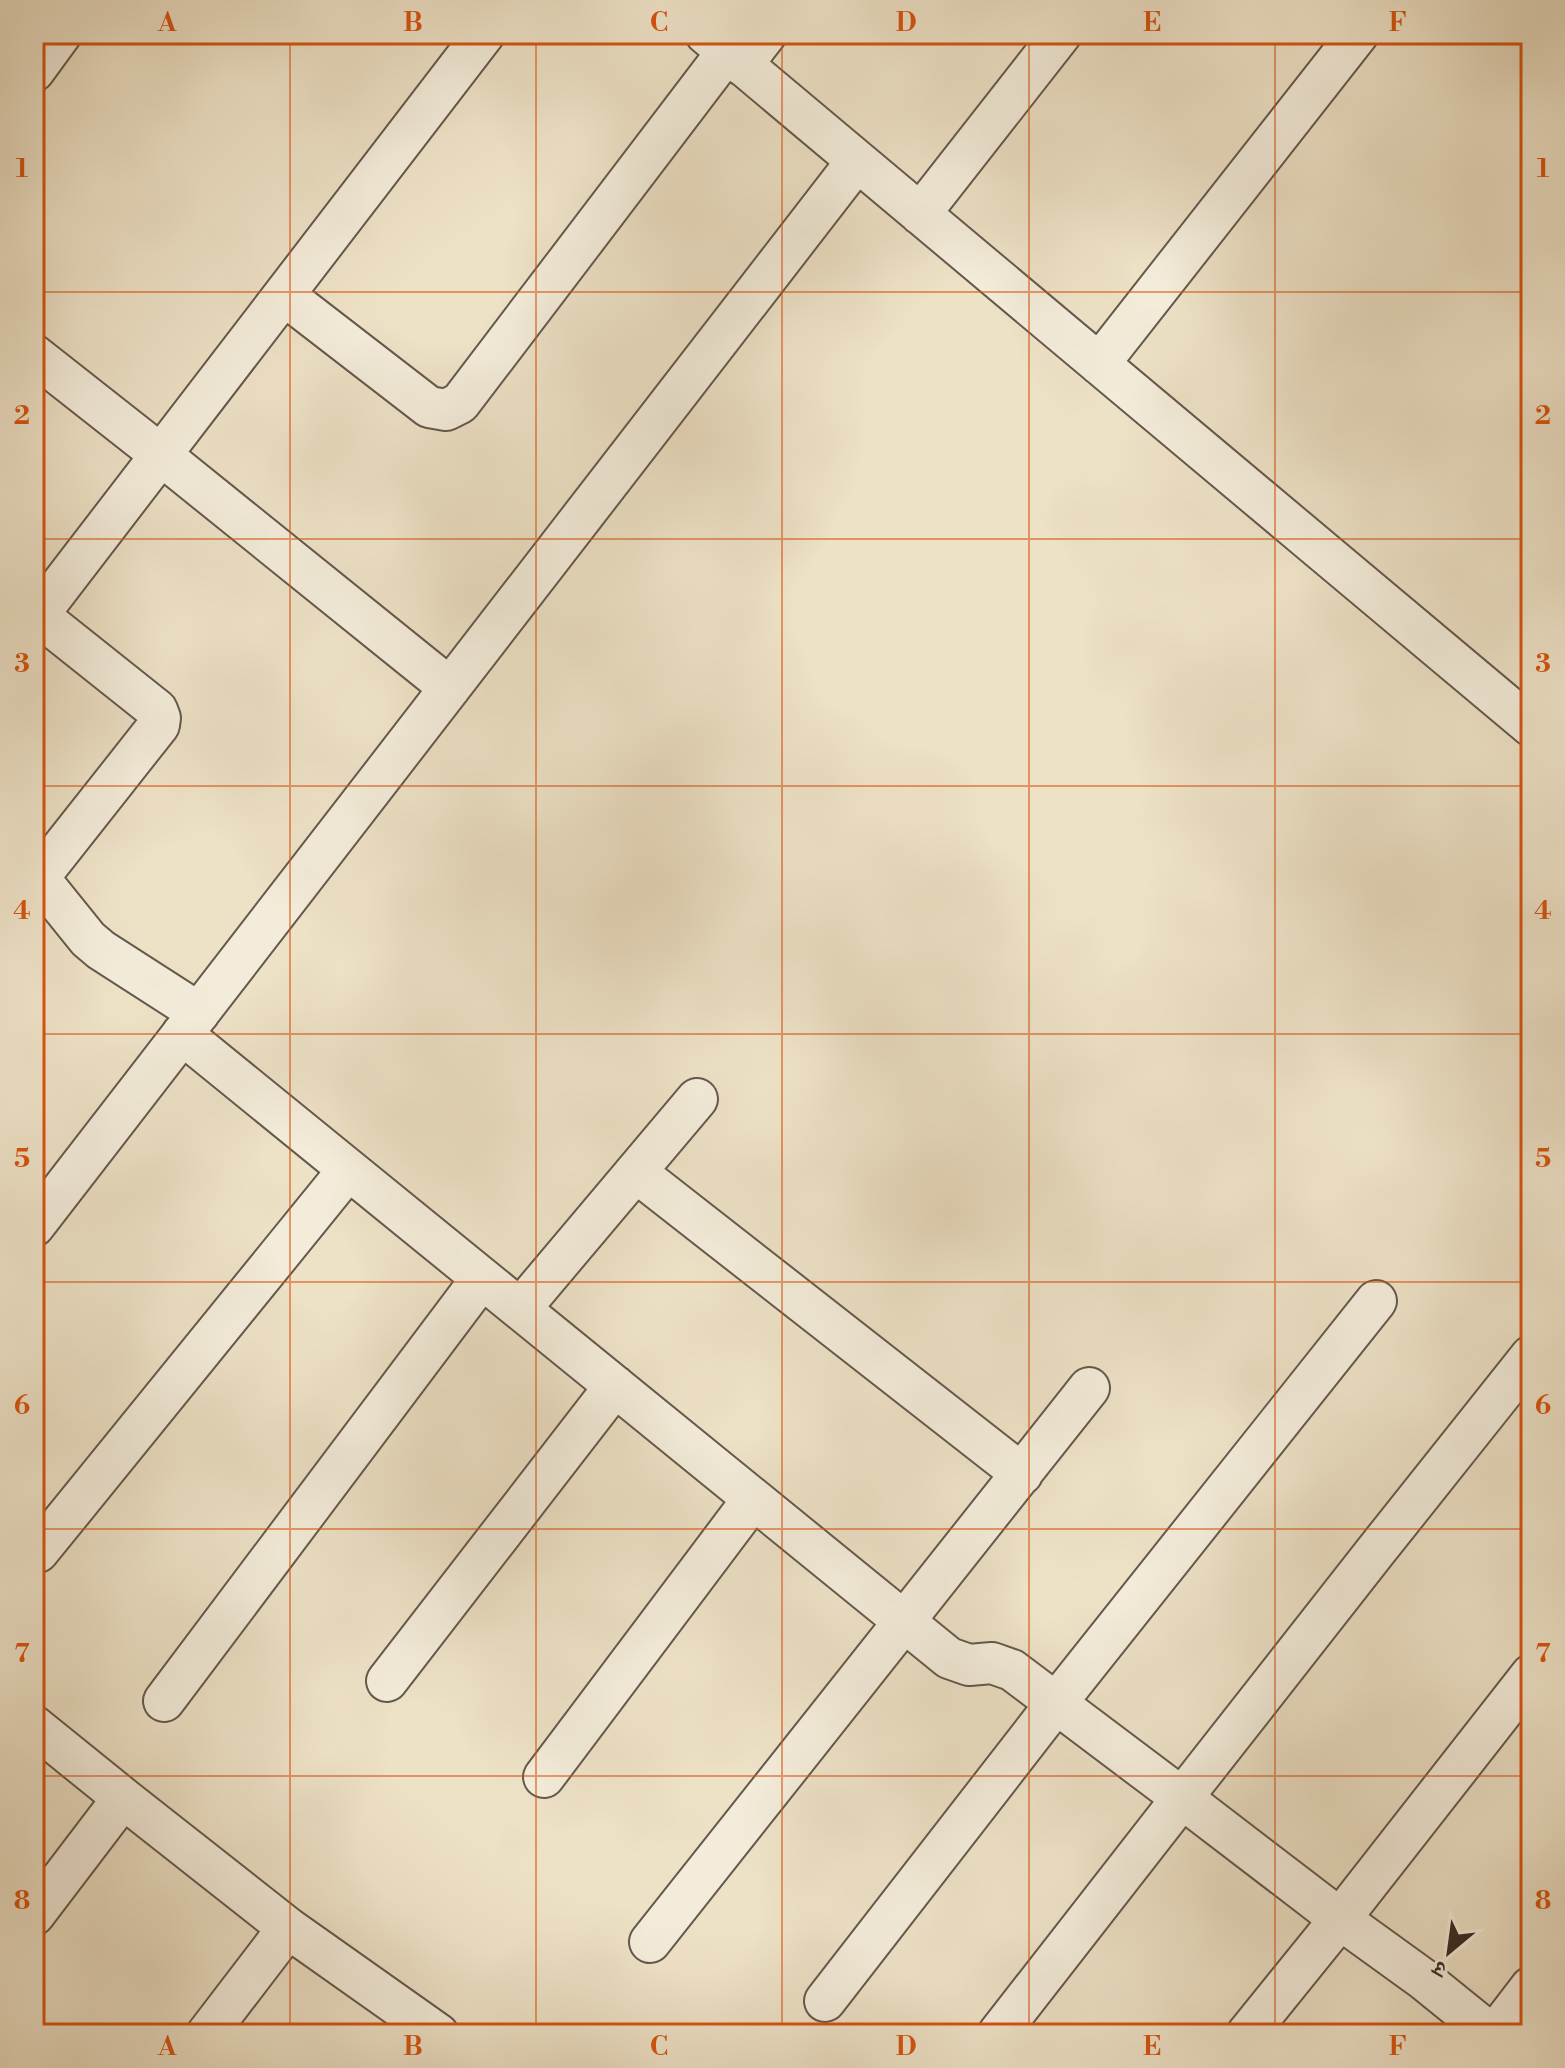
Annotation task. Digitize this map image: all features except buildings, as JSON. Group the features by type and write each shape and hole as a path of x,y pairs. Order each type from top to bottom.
{"street":[{"path":"34,71 61,34"},
{"path":"484,34 36,613 157,710 160,718 159,725 36,874 88,939 190,1024 348,1170 949,1658 969,1665 992,1663 1012,1670 1493,2034 1531,1987"},
{"path":"284,295 429,407 446,410 460,403 725,50 766,34"},
{"path":"920,214 1061,34"},
{"path":"1099,364 1358,34"},
{"path":"725,50 1531,726"},
{"path":"34,1226 857,161"},
{"path":"34,355 450,688"},
{"path":"520,1309 697,1099"},
{"path":"38,1552 348,1170"},
{"path":"636,1172 1022,1474"},
{"path":"164,1701 482,1278"},
{"path":"825,2001 1057,1702 1376,1301"},
{"path":"998,2034 1531,1356"},
{"path":"387,1681 615,1386"},
{"path":"650,1942 1089,1388"},
{"path":"544,1777 753,1499"},
{"path":"1247,2034 1531,1675"},
{"path":"34,1726 288,1928 438,2034"},
{"path":"34,1915 123,1798"},
{"path":"207,2034 288,1928"}]}
